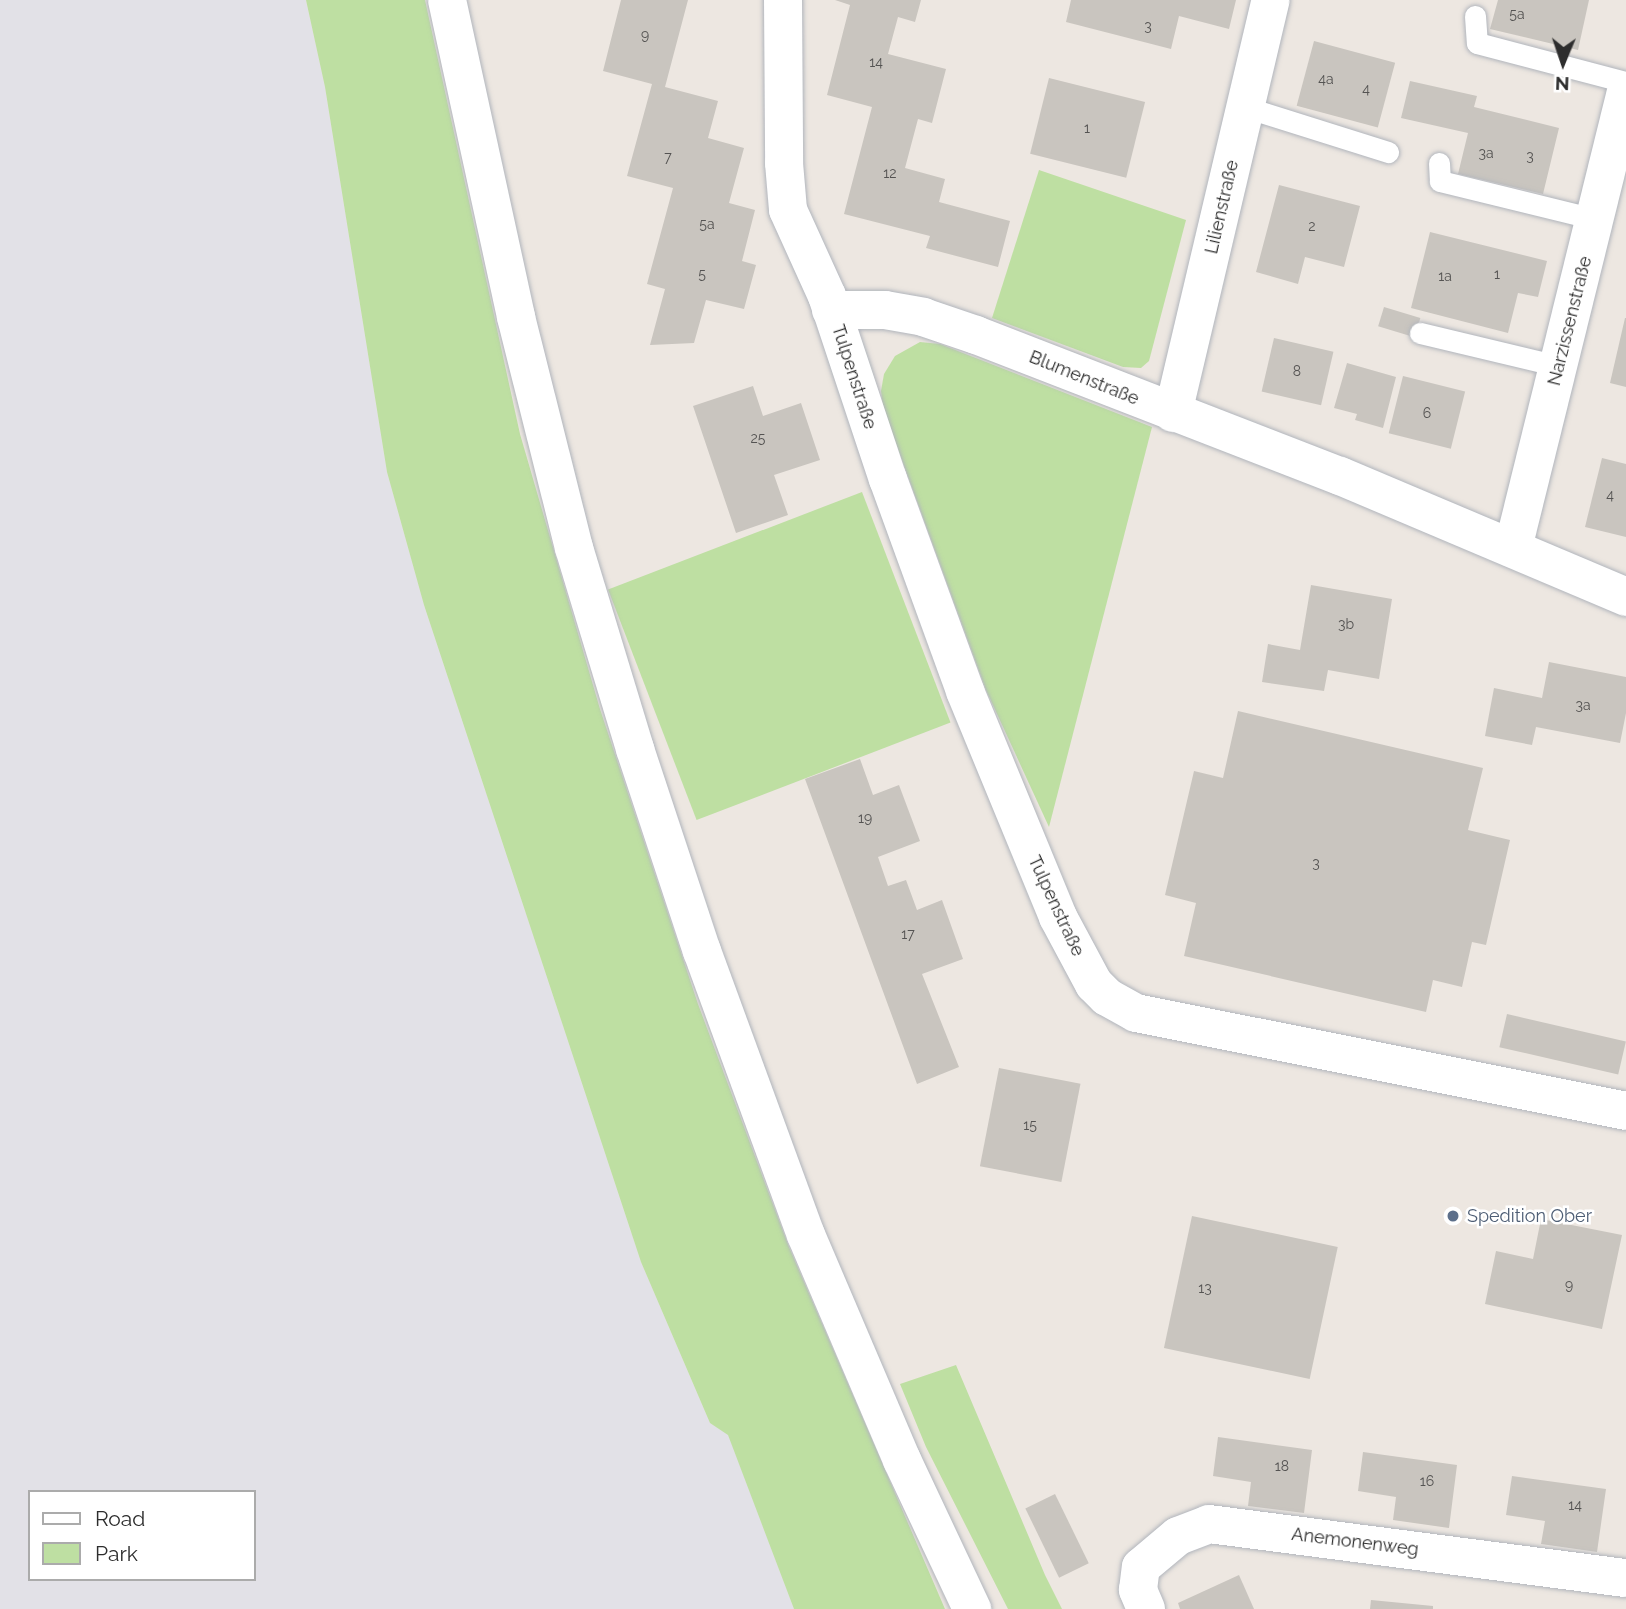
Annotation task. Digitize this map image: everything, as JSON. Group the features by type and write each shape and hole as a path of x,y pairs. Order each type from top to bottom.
{"street":[{"path":"447,0 516,317 574,548 635,749 702,951 806,1235 902,1460 972,1609"},
{"path":"783,0 784,163 788,210 831,310"},
{"name":"Lilienstraße","path":"1173,413 1270,0"},
{"name":"Narzissenstraße","path":"1513,548 1626,93"},
{"name":"Blumenstraße","path":"831,310 885,310 923,317 1340,476 1626,597"},
{"name":"Tulpenstraße","path":"831,310 888,479 965,691 1058,917 1094,984 1107,997 1136,1013 1626,1111"},
{"name":"Anemonenweg","path":"1146,1609 1138,1590 1141,1567 1178,1536 1209,1524 1626,1578"}],"lane":[{"path":"1475,16 1477,43 1626,82"},
{"path":"1245,107 1388,152"},
{"path":"1439,163 1440,181 1595,219"},
{"path":"1420,333 1558,366"}],"shaded area":[{"path":"0,0 306,0 325,87 387,472 424,605 641,1262 710,1423 728,1434 794,1609 0,1609"}],"green space":[{"path":"306,0 425,0 520,434 600,709 698,1004 789,1247 945,1609 794,1609 728,1435 710,1423 641,1262 424,605 387,472 325,87"},
{"path":"1039,170 1186,220 1149,361 1141,368 1123,367 992,318"},
{"path":"920,342 940,344 1152,427 1049,827 986,690 883,408 881,391 884,374 895,356"},
{"path":"862,492 951,723 697,820 608,589"},
{"path":"956,1365 1062,1609 1008,1609 926,1447 900,1384"}],"building":[{"path":"621,0 688,0 665,87 718,101 708,138 744,148 729,203 755,210 742,261 756,265 744,309 706,300 694,343 650,345 665,289 647,284 673,188 627,176 652,84 603,71"},
{"path":"835,0 921,0 915,22 898,17 888,54 946,69 932,123 918,119 905,168 945,179 939,202 1010,221 998,267 926,248 930,236 844,214 872,107 827,95 850,5"},
{"path":"1071,0 1236,0 1229,29 1179,16 1171,49 1066,22"},
{"path":"1498,0 1589,0 1578,50 1490,29"},
{"path":"1314,41 1395,63 1378,127 1297,106"},
{"path":"1049,78 1145,102 1126,178 1030,154"},
{"path":"1410,81 1477,96 1474,107 1559,128 1543,194 1458,174 1468,133 1401,118"},
{"path":"1279,185 1360,206 1344,267 1305,257 1298,284 1256,272"},
{"path":"1430,232 1547,261 1538,297 1518,293 1508,333 1411,308"},
{"path":"1384,307 1420,318 1414,337 1378,326"},
{"path":"1626,318 1626,387 1610,383"},
{"path":"1274,338 1333,352 1321,405 1262,392"},
{"path":"1347,363 1396,377 1383,428 1355,420 1357,414 1334,408"},
{"path":"1403,376 1465,391 1451,449 1389,433"},
{"path":"753,386 763,416 801,403 820,460 774,475 788,515 736,533 693,406"},
{"path":"1602,458 1626,464 1626,537 1585,527"},
{"path":"1311,585 1392,599 1379,679 1328,670 1324,691 1262,682 1268,644 1300,650"},
{"path":"1549,662 1626,677 1626,713 1620,743 1536,727 1532,745 1485,736 1494,688 1542,698"},
{"path":"1238,711 1483,768 1468,830 1510,840 1486,945 1472,942 1462,987 1433,980 1426,1012 1184,956 1196,903 1165,895 1194,771 1223,778"},
{"path":"860,759 873,795 899,785 920,841 878,857 888,886 906,880 917,910 942,900 963,959 922,974 959,1067 917,1084 805,779"},
{"path":"1507,1014 1626,1041 1618,1075 1499,1047"},
{"path":"999,1068 1080,1084 1061,1182 980,1166"},
{"path":"1192,1216 1338,1247 1310,1379 1164,1348"},
{"path":"1541,1219 1622,1235 1602,1329 1485,1304 1496,1251 1533,1259"},
{"path":"1218,1437 1312,1450 1304,1513 1248,1506 1251,1482 1213,1476"},
{"path":"1363,1452 1457,1465 1449,1528 1393,1520 1396,1497 1358,1491"},
{"path":"1512,1476 1606,1489 1597,1552 1541,1544 1545,1521 1506,1515"},
{"path":"1055,1494 1089,1563 1059,1578 1025,1508"},
{"path":"1239,1575 1254,1609 1180,1609 1178,1603"},
{"path":"1371,1600 1433,1606 1433,1609 1370,1609"}],"place":[{"name":"Spedition Ober","path":"1453,1216"}]}
